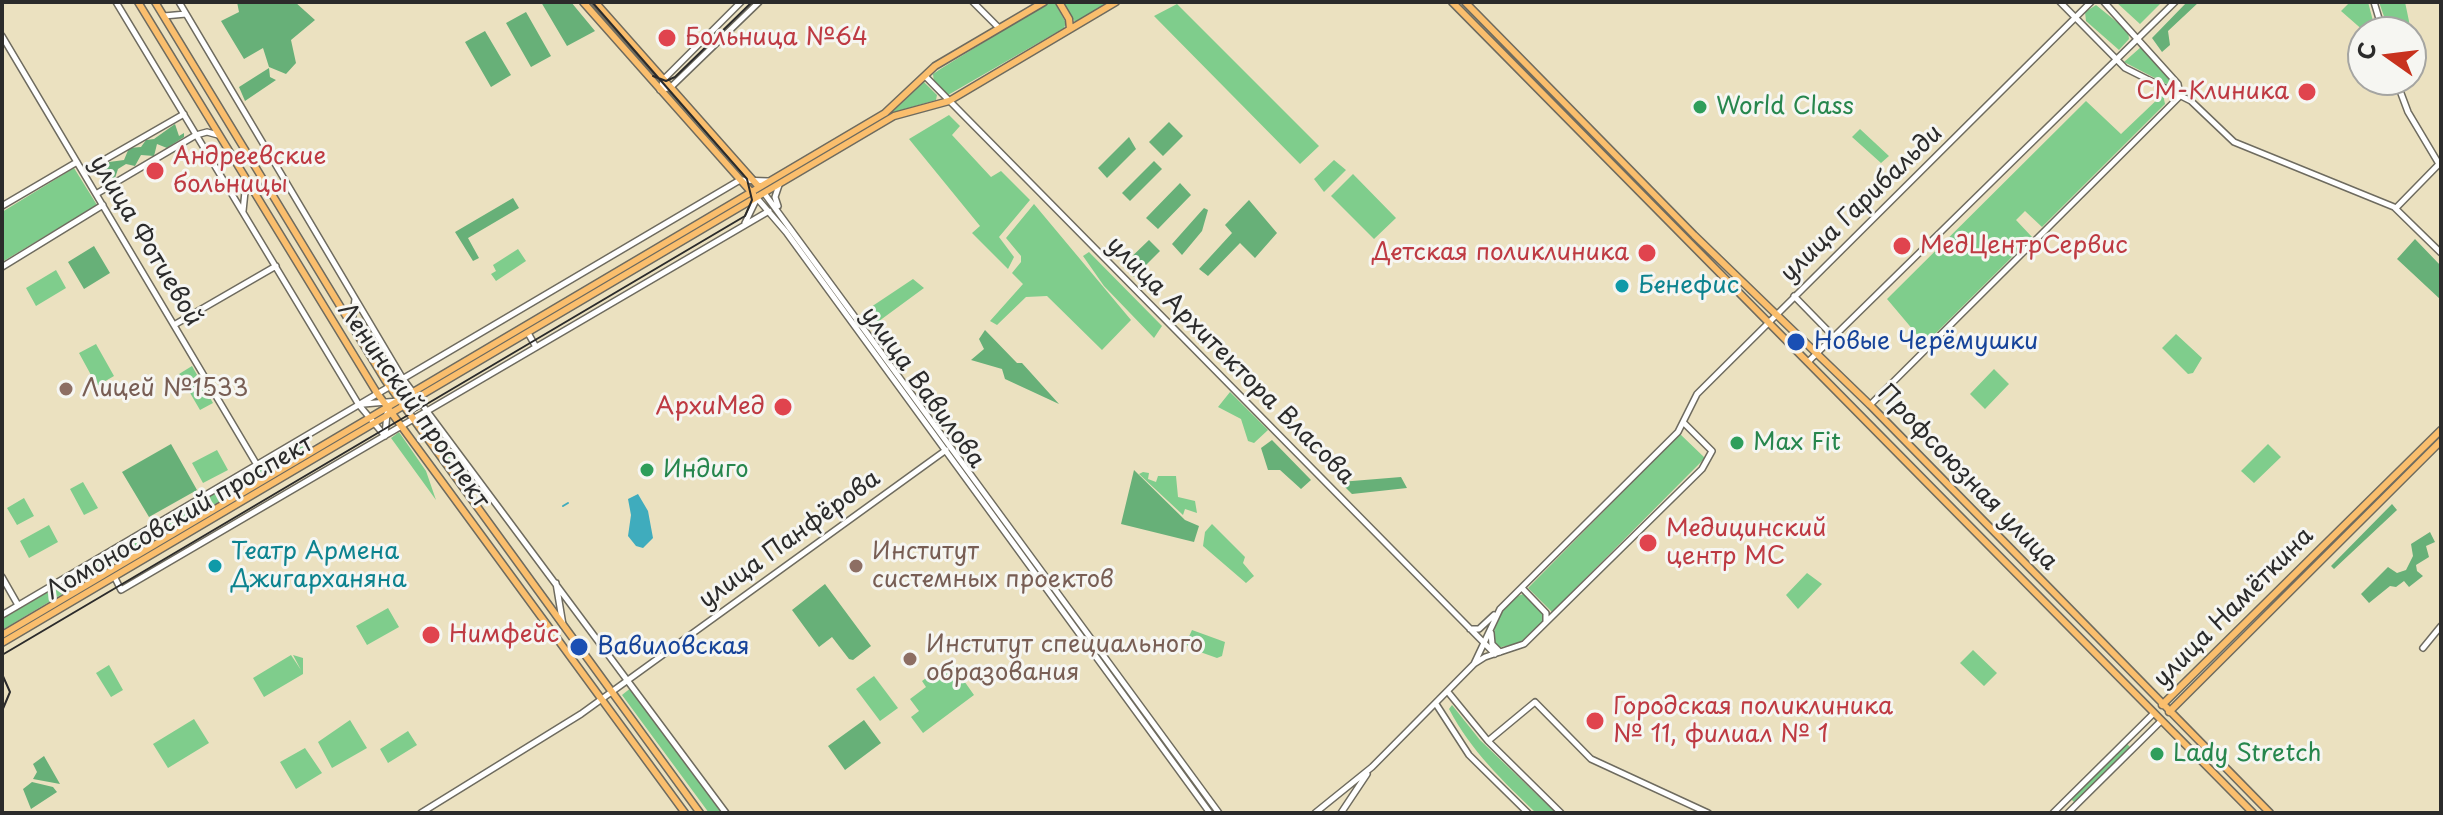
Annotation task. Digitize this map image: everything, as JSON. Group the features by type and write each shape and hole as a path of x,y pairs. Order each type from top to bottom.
{"main road":[{"name":"Ленинский проспект","path":"138,2 389,413 685,813"},
{"name":"Ленинский проспект","path":"155,2 390,386 700,813"},
{"name":"улица Вавилова","path":"583,2 740,180 757,195"},
{"name":"улица Вавилова","path":"595,2 758,186 757,195"},
{"path":"758,186 885,113 925,76 1044,2"},
{"path":"1059,2 1069,19 1070,29"},
{"path":"416,396 894,116 949,101 1116,2"},
{"name":"Профсоюзная улица","path":"1452,2 2253,813"},
{"name":"Профсоюзная улица","path":"1465,2 1775,315 1870,405 2270,813"},
{"path":"374,421 528,333 757,195"},
{"name":"Ломоносовский проспект","path":"2,643 134,567 242,498 269,487 374,421"},
{"name":"Ломоносовский проспект","path":"3,634 139,553 242,498 374,421"},
{"name":"улица Намёткина","path":"2154,713 2441,430"},
{"name":"улица Намёткина","path":"2161,721 2441,441"},
{"path":"129,559 128,565 134,567"}],"street":[{"path":"116,2 359,405 385,436"},
{"path":"179,2 403,379 726,813"},
{"path":"660,90 664,79 741,2"},
{"path":"660,90 671,87 759,2"},
{"path":"973,2 999,28"},
{"path":"2060,2 2128,70 2191,101 2230,139 2253,152 2396,208 2441,253"},
{"name":"улица Гарибальди","path":"1484,646 1500,609 1684,423 1697,394 2091,2"},
{"path":"1870,405 2180,96 2180,86 2104,2"},
{"path":"1808,362 2175,2"},
{"path":"164,16 186,14"},
{"name":"улица Фотиевой","path":"2,36 257,465"},
{"name":"улица Архитектора Власова","path":"925,76 1495,654"},
{"path":"2396,208 2439,164 2402,96"},
{"path":"83,172 184,114"},
{"path":"96,194 196,135 207,132 219,135"},
{"path":"2,206 77,162"},
{"path":"2,615 740,180 768,181"},
{"path":"244,213 246,181"},
{"path":"780,184 775,197 780,210"},
{"path":"745,224 757,195"},
{"name":"улица Вавилова","path":"757,195 780,210 1210,813"},
{"name":"улица Вавилова","path":"757,195 1219,813"},
{"path":"2,267 103,205"},
{"path":"115,578 121,590 769,211"},
{"path":"786,232 785,226 791,226"},
{"path":"174,325 276,266"},
{"path":"1794,296 1834,337"},
{"path":"354,297 354,329"},
{"path":"528,333 536,347"},
{"path":"359,405 403,402 403,379"},
{"path":"385,436 389,413"},
{"path":"1474,664 1524,644 1711,459 1710,449 1684,423"},
{"name":"улица Панфёрова","path":"421,813 547,737 602,699 948,448"},
{"path":"269,487 276,499"},
{"path":"121,545 129,553 139,553"},
{"path":"2,577 18,605"},
{"path":"2029,587 2036,585 2038,577"},
{"path":"555,582 564,626"},
{"path":"1522,588 1546,613 1546,622"},
{"path":"2039,598 2042,590 2049,588"},
{"path":"1469,629 1479,629 1500,609"},
{"path":"2245,623 2248,633"},
{"path":"2423,648 2441,626"},
{"path":"1491,628 1492,644 1503,652"},
{"path":"1315,813 1372,767 1436,704 1474,664 1484,646"},
{"path":"1448,692 1488,741 1561,813"},
{"path":"1488,741 1535,702 1591,759 1708,813"},
{"path":"1436,704 1469,755 1528,813"},
{"name":"улица Намёткина","path":"2053,813 2154,713"},
{"name":"улица Намёткина","path":"2068,813 2161,721"},
{"path":"2124,742 2131,741 2132,750"},
{"path":"1341,813 1372,767"}],"green space":[{"path":"237,2 295,2 315,20 291,40 296,63 286,74 269,67 263,48 244,59 221,21 239,12"},
{"path":"541,2 571,2 595,31 567,46"},
{"path":"1049,2 1055,3 1066,23 1064,28 948,95 934,83 933,74"},
{"path":"1062,2 1109,2 1075,22"},
{"path":"2116,2 2162,2 2140,24"},
{"path":"2187,2 2199,2 2168,31 2170,45 2162,52 2152,38"},
{"path":"2350,2 2368,2 2372,16 2347,16 2341,11"},
{"path":"2379,2 2405,2 2408,16 2384,16"},
{"path":"1177,4 1319,146 1300,164 1154,16"},
{"path":"2096,5 2128,31 2129,39 2119,50 2086,21 2085,12"},
{"path":"526,12 551,56 531,67 506,23"},
{"path":"485,31 511,75 491,87 465,42"},
{"path":"2141,47 2175,86 2176,89 2124,62"},
{"path":"269,68 270,77 276,80 245,101 239,87"},
{"path":"924,82 937,95 936,100 891,113"},
{"path":"2163,94 2165,104 2042,227 2025,211 2016,220 2032,237 1925,344 1887,299 2086,101 2121,134"},
{"path":"949,115 960,126 952,135 991,177 1001,171 1030,200 999,237 1014,257 1008,269 972,233 980,226 909,139"},
{"path":"1169,122 1183,136 1163,156 1149,142"},
{"path":"175,124 179,136 184,133 184,137 167,148 157,144 154,156 141,155 135,166 126,164 118,169 115,178 106,177 104,170 109,162 124,160 129,148 141,147 146,140 154,139"},
{"path":"1860,129 1889,156 1881,163 1852,137"},
{"path":"1129,137 1136,149 1107,178 1098,168"},
{"path":"1334,160 1346,170 1324,192 1314,179"},
{"path":"1154,161 1162,169 1130,201 1122,193"},
{"path":"74,168 97,205 2,262 2,212"},
{"path":"1353,174 1396,218 1374,239 1331,196"},
{"path":"1180,183 1191,195 1158,229 1146,218"},
{"path":"513,198 519,208 468,238 479,258 473,261 455,232"},
{"path":"1249,200 1277,233 1255,258 1240,243 1208,276 1199,269 1232,233 1225,225"},
{"path":"1034,204 1131,320 1102,350 1047,296 1026,297 997,325 990,321 1023,284 1012,273 1021,262 1021,256 1006,238"},
{"path":"1204,208 1208,210 1202,231 1182,255 1172,244"},
{"path":"2415,239 2441,266 2441,300 2397,259"},
{"path":"1149,240 1160,251 1134,277 1123,265"},
{"path":"94,246 110,273 84,289 68,262"},
{"path":"518,249 526,261 496,281 491,274 496,271 493,265"},
{"path":"1089,252 1162,326 1154,338 1104,286 1083,256"},
{"path":"56,270 66,288 36,306 26,288"},
{"path":"913,279 924,288 875,324 865,311"},
{"path":"985,330 1017,363 1022,363 1059,404 1005,379 1002,369 971,360 984,349 979,339"},
{"path":"2176,334 2202,358 2193,373 2188,374 2162,348"},
{"path":"96,344 114,376 97,386 79,353"},
{"path":"192,366 213,403 200,410 179,374"},
{"path":"1994,369 2009,384 1985,409 1970,394"},
{"path":"1230,392 1268,430 1254,443 1248,441 1241,419 1218,407"},
{"path":"427,413 473,478 465,483 419,419"},
{"path":"399,432 426,471 436,500 391,438"},
{"path":"1680,434 1705,458 1552,612 1528,588"},
{"path":"304,440 310,449 270,472 265,463"},
{"path":"1272,440 1311,480 1301,489 1280,470 1268,470 1261,448"},
{"path":"171,444 197,490 149,517 122,472"},
{"path":"2268,444 2281,457 2254,483 2241,471"},
{"path":"217,450 228,470 203,483 192,463"},
{"path":"261,465 266,474 134,552 127,549 129,543"},
{"path":"1134,470 1185,520 1199,526 1194,542 1121,524"},
{"path":"1149,473 1148,479 1156,482 1158,476 1176,476 1178,497 1195,501 1197,513 1185,509 1183,515 1139,474"},
{"path":"1401,477 1407,488 1352,494 1340,482"},
{"path":"83,482 98,508 84,515 70,489"},
{"path":"24,498 34,516 17,525 7,508"},
{"path":"2392,504 2397,510 2334,569 2331,566"},
{"path":"1212,524 1245,557 1243,563 1254,576 1246,583 1203,546 1205,532"},
{"path":"49,525 58,542 29,558 20,541"},
{"path":"2430,532 2435,542 2426,546 2429,557 2416,565 2423,576 2409,587 2404,581 2396,587 2390,586 2369,603 2361,594 2388,567 2397,573 2406,570 2413,556 2411,544"},
{"path":"116,552 123,553 121,559 2,630 2,619"},
{"path":"1807,573 1822,584 1798,609 1786,595"},
{"path":"825,584 871,646 853,660 832,637 819,647 792,610"},
{"path":"1523,594 1543,613 1544,620 1520,643 1497,648 1494,635 1500,614 1510,602"},
{"path":"388,608 399,627 367,645 356,626"},
{"path":"1192,630 1225,642 1222,656 1217,658 1189,648 1186,643"},
{"path":"1973,650 1997,673 1984,686 1960,663"},
{"path":"291,655 301,670 293,655 303,658 303,674 264,697 253,678"},
{"path":"950,661 974,695 923,733 911,717 919,711 910,699 926,687 922,681"},
{"path":"109,665 123,690 111,697 96,673"},
{"path":"874,676 898,708 880,721 856,689"},
{"path":"632,687 723,813 709,813 622,695"},
{"path":"1452,705 1480,740 1556,813 1536,813 1500,777 1477,752 1458,724 1449,709"},
{"path":"194,719 209,743 168,768 153,744"},
{"path":"350,720 367,748 332,768 318,742"},
{"path":"864,720 881,743 845,770 828,746"},
{"path":"408,731 417,745 388,763 380,749"},
{"path":"2126,743 2130,747 2075,803 2071,799"},
{"path":"305,748 322,773 296,789 280,762"},
{"path":"44,756 60,784 33,779 37,772 33,764"},
{"path":"32,782 53,787 57,792 31,809 23,789"}],"water":[{"path":"638,494 648,511 653,538 643,548 636,546 628,536 631,515 628,499"}],"waterway":[{"path":"563,506 568,503"}],"tram line":[{"path":"2,655 745,216 752,200 747,179 592,2"},
{"path":"653,76 666,81 675,77 752,2"},
{"path":"2,674 10,692 2,711"}],"place":[{"name":"Больница №64","path":"667,38"},
{"name":"СМ-Клиника","path":"2307,92"},
{"name":"World Class","path":"1700,107"},
{"name":"Андреевские больницы","path":"155,171"},
{"name":"МедЦентрСервис","path":"1902,246"},
{"name":"Детская поликлиника","path":"1647,253"},
{"name":"Бенефис","path":"1622,286"},
{"name":"Новые Черёмушки","path":"1796,342"},
{"name":"Лицей №1533","path":"66,389"},
{"name":"АрхиМед","path":"783,407"},
{"name":"Max Fit","path":"1737,443"},
{"name":"Индиго","path":"647,470"},
{"name":"Медицинский центр МС","path":"1648,543"},
{"name":"Театр Армена Джигарханяна","path":"215,566"},
{"name":"Институт системных проектов","path":"856,566"},
{"name":"Нимфейс","path":"431,635"},
{"name":"Вавиловская","path":"579,647"},
{"name":"Институт специального образования","path":"910,659"},
{"name":"Городская поликлиника № 11, филиал № 1","path":"1595,721"},
{"name":"Lady Stretch","path":"2157,754"}]}
